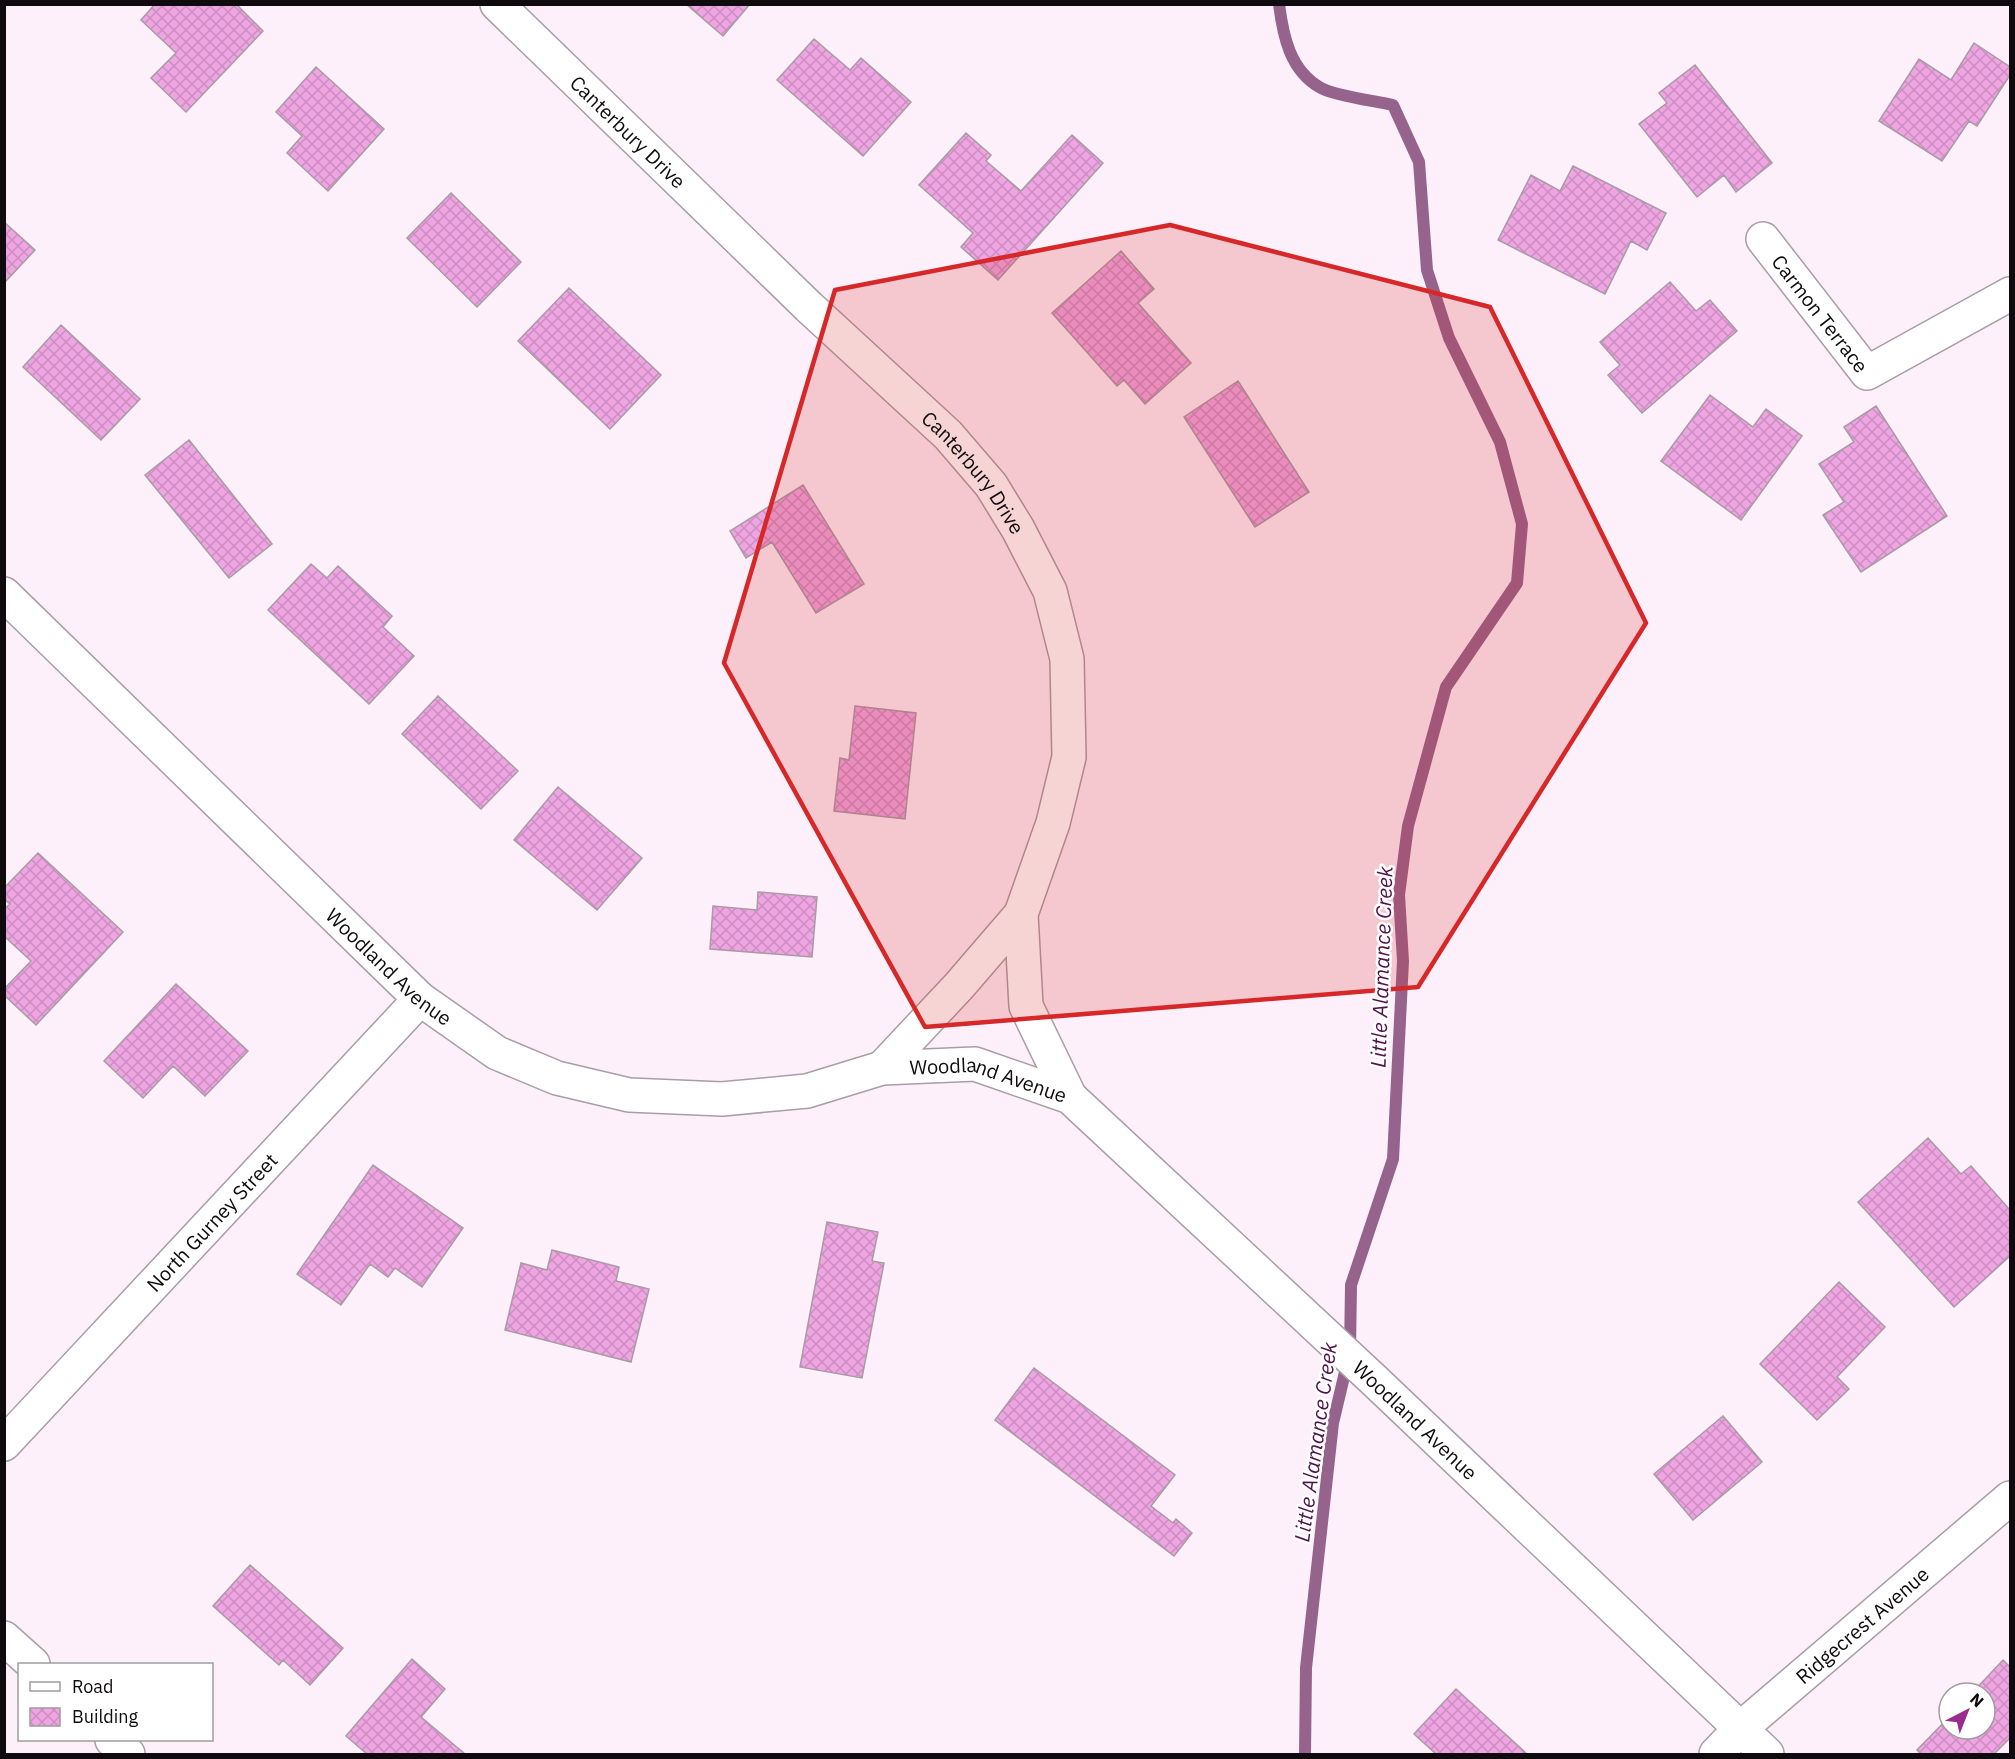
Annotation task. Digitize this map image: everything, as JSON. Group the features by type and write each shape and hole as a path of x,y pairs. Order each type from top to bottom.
{"street":[{"name":"Canterbury Drive","path":"497,4 809,307 948,435 991,485 1018,529 1050,591 1067,659 1069,757 1053,823 1021,914 1026,1006 1070,1097"},
{"name":"Carmon Terrace","path":"1763,239 1868,373 2010,294"},
{"name":"Woodland Avenue","path":"4,594 420,999 497,1053 557,1078 629,1095 722,1099 807,1091 882,1068 975,1064 1070,1097 1383,1389 1767,1755"},
{"name":"Woodland Avenue","path":"882,1068 959,986 1021,914"},
{"name":"North Gurney Street","path":"4,1444 420,999"},
{"name":"Ridgecrest Avenue","path":"1716,1755 1740,1729 2010,1498"},
{"path":"4,1638 31,1663"},
{"path":"113,1741 128,1755"}],"highlighted area":[{"path":"1170,225 1490,307 1646,623 1418,987 925,1027 724,663 835,290"}],"building":[{"path":"155,4 236,4 263,31 186,112 151,78 176,53 141,20"},
{"path":"686,4 750,4 723,36"},
{"path":"814,39 850,70 861,58 911,102 863,156 777,80"},
{"path":"1974,43 2010,67 2010,75 1977,126 1969,121 1942,161 1879,121 1919,59 1951,80"},
{"path":"1695,65 1772,163 1736,192 1724,175 1697,197 1639,124 1667,103 1659,93"},
{"path":"316,67 384,129 328,191 287,153 302,136 276,112"},
{"path":"966,133 991,155 986,161 1021,191 1072,135 1103,163 998,280 961,247 973,233 919,185"},
{"path":"1573,166 1666,213 1647,250 1631,241 1605,294 1498,240 1531,175 1560,191"},
{"path":"451,193 521,262 477,307 407,238"},
{"path":"4,222 35,250 4,283"},
{"path":"1121,251 1154,289 1138,303 1191,363 1145,404 1124,380 1117,386 1052,313"},
{"path":"1670,282 1696,311 1710,300 1737,331 1642,413 1608,375 1620,365 1600,342"},
{"path":"569,288 661,375 610,429 518,341"},
{"path":"61,325 140,399 101,440 23,367"},
{"path":"1238,381 1309,492 1255,527 1184,417"},
{"path":"1710,395 1753,427 1766,409 1802,436 1741,520 1661,461"},
{"path":"1876,406 1947,516 1861,572 1823,515 1844,502 1819,464 1854,442 1844,427"},
{"path":"189,440 272,544 229,578 145,475"},
{"path":"803,485 864,584 816,613 772,542 746,558 730,531"},
{"path":"311,564 327,578 338,566 392,616 383,627 414,656 369,704 268,610"},
{"path":"438,696 518,771 481,809 402,734"},
{"path":"855,706 916,713 905,819 834,811 840,758 849,760"},
{"path":"558,787 642,858 597,910 514,840"},
{"path":"38,853 123,932 36,1025 4,995 4,989 31,961 4,936 4,909 10,904 4,899 4,888"},
{"path":"758,892 817,897 812,957 710,949 713,906 757,910"},
{"path":"176,984 248,1051 205,1096 173,1066 143,1098 104,1061"},
{"path":"1928,1138 1961,1174 1971,1166 2010,1210 2010,1256 1954,1307 1858,1202"},
{"path":"373,1165 463,1228 422,1287 395,1268 388,1277 370,1264 341,1305 297,1274"},
{"path":"827,1222 878,1232 872,1261 884,1263 862,1378 800,1367"},
{"path":"552,1250 619,1267 616,1281 649,1289 631,1362 505,1330 521,1263 547,1270"},
{"path":"1839,1282 1885,1327 1837,1377 1849,1389 1817,1420 1760,1364"},
{"path":"1034,1368 1175,1475 1151,1506 1173,1523 1176,1519 1192,1533 1174,1556 995,1420"},
{"path":"1723,1416 1762,1462 1693,1520 1654,1474"},
{"path":"250,1565 343,1648 310,1685 283,1660 279,1665 213,1606"},
{"path":"412,1659 445,1689 421,1717 465,1754 367,1754 346,1736"},
{"path":"2003,1660 2010,1667 2010,1738 1994,1754 1921,1754 1917,1750 1937,1729 1937,1741 1997,1741 1997,1681 1983,1681"},
{"path":"1456,1689 1527,1754 1436,1754 1414,1734"}],"waterway":[{"name":"Little Alamance Creek","path":"1279,4 1290,52 1310,81 1327,91 1393,105 1419,162 1427,270 1449,338 1500,442 1522,524 1517,583 1446,687 1408,826 1399,895 1403,961 1393,1159 1351,1285 1350,1351 1333,1423 1306,1668 1305,1754"}]}
